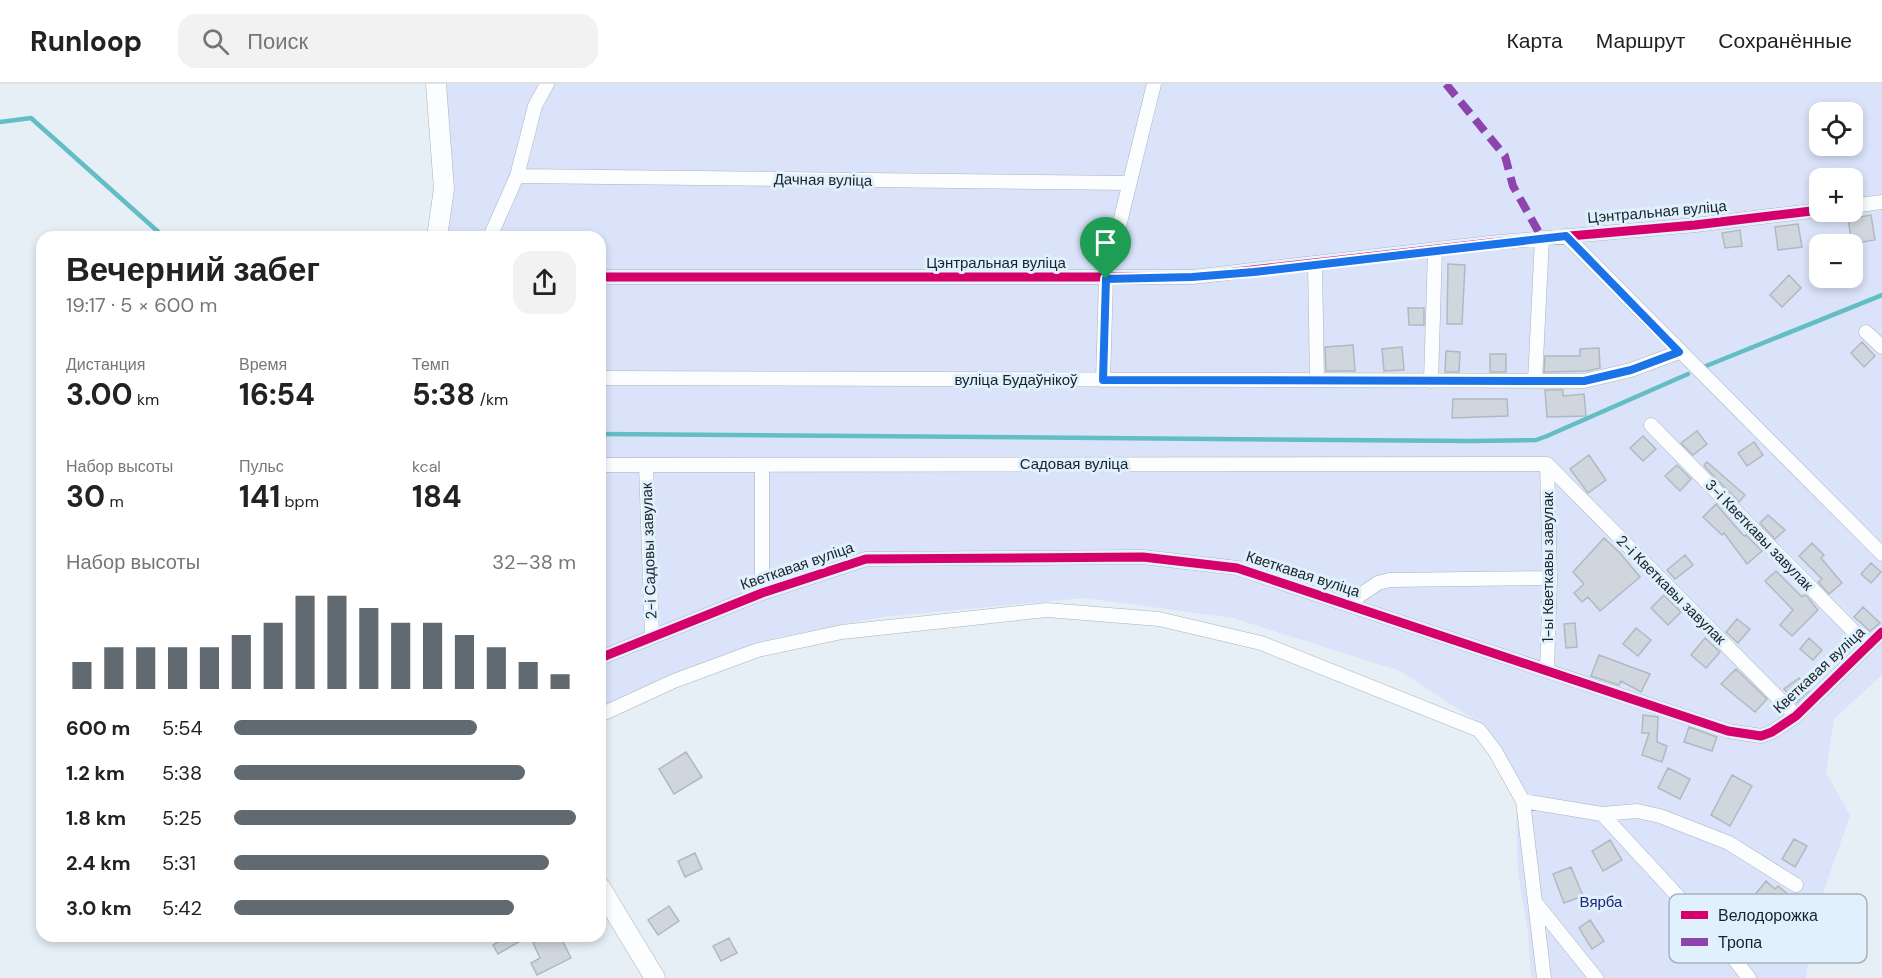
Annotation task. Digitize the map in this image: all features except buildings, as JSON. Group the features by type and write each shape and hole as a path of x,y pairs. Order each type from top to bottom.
{"main road":[{"path":"436,84 444,189 438,231"},
{"path":"606,897 655,978"}],"street":[{"path":"493,231 517,176 535,106 547,84"},
{"path":"1103,380 1106,279 1154,84"},
{"name":"Дачная вуліца","path":"517,176 1129,183"},
{"path":"1863,205 1882,202"},
{"name":"Цэнтральная вуліца","path":"606,277 1106,279 1192,277 1809,211"},
{"path":"1566,236 1882,554"},
{"path":"1535,381 1542,238"},
{"path":"1431,381 1435,250"},
{"path":"1315,264 1317,380"},
{"path":"1866,332 1882,348"},
{"name":"вуліца Будаўнікоў","path":"606,378 1584,381 1631,370 1679,352"},
{"name":"3-і Кветкавы завулак","path":"1651,425 1868,646"},
{"name":"Садовая вуліца","path":"606,465 1547,464"},
{"name":"1-ы Кветкавы завулак","path":"1547,464 1550,578 1547,670"},
{"name":"2-і Кветкавы завулак","path":"1547,464 1796,716"},
{"name":"2-і Садовы завулак","path":"646,465 652,637"},
{"path":"762,465 762,593"},
{"name":"Кветкавая вуліца","path":"606,656 762,593 866,559 1143,557 1237,568 1748,735 1761,736 1796,716 1882,632"},
{"path":"1347,604 1378,583 1389,580 1550,578"},
{"path":"606,712 674,681 758,650 842,632 1047,610 1159,619 1261,643 1479,730 1495,751 1523,801 1544,978"},
{"path":"1523,801 1602,814 1637,811 1660,816 1729,843 1796,885"},
{"path":"1602,814 1676,894"},
{"path":"1535,902 1596,978"},
{"path":"1737,963 1749,978"}],"green space":[{"name":"Вярба","path":"436,84 1882,84 1882,675 1834,719 1826,773 1850,815 1823,894 1669,894 1669,963 1808,963 1806,978 1531,978 1528,933 1518,873 1516,815 1532,802 1487,728 1400,671 1233,618 1085,598 882,617 774,638 606,706 606,231 437,231"}],"waterway":[{"path":"0,122 31,118 157,231"},
{"path":"1706,366 1882,295"},
{"path":"606,434 1536,440 1688,374"}],"marked path":[{"path":"1446,84 1505,156 1513,186 1542,238"}],"cycle path":[{"path":"606,277 1192,277 1490,243 1695,225 1809,211"},
{"path":"606,656 762,593 866,559 1143,557 1237,568 1728,731 1761,736 1772,732 1796,716 1882,632"}],"route":[{"path":"1566,236 1679,352 1631,370 1584,381 1103,380 1106,279 1192,277 1254,272 1566,236"}]}
